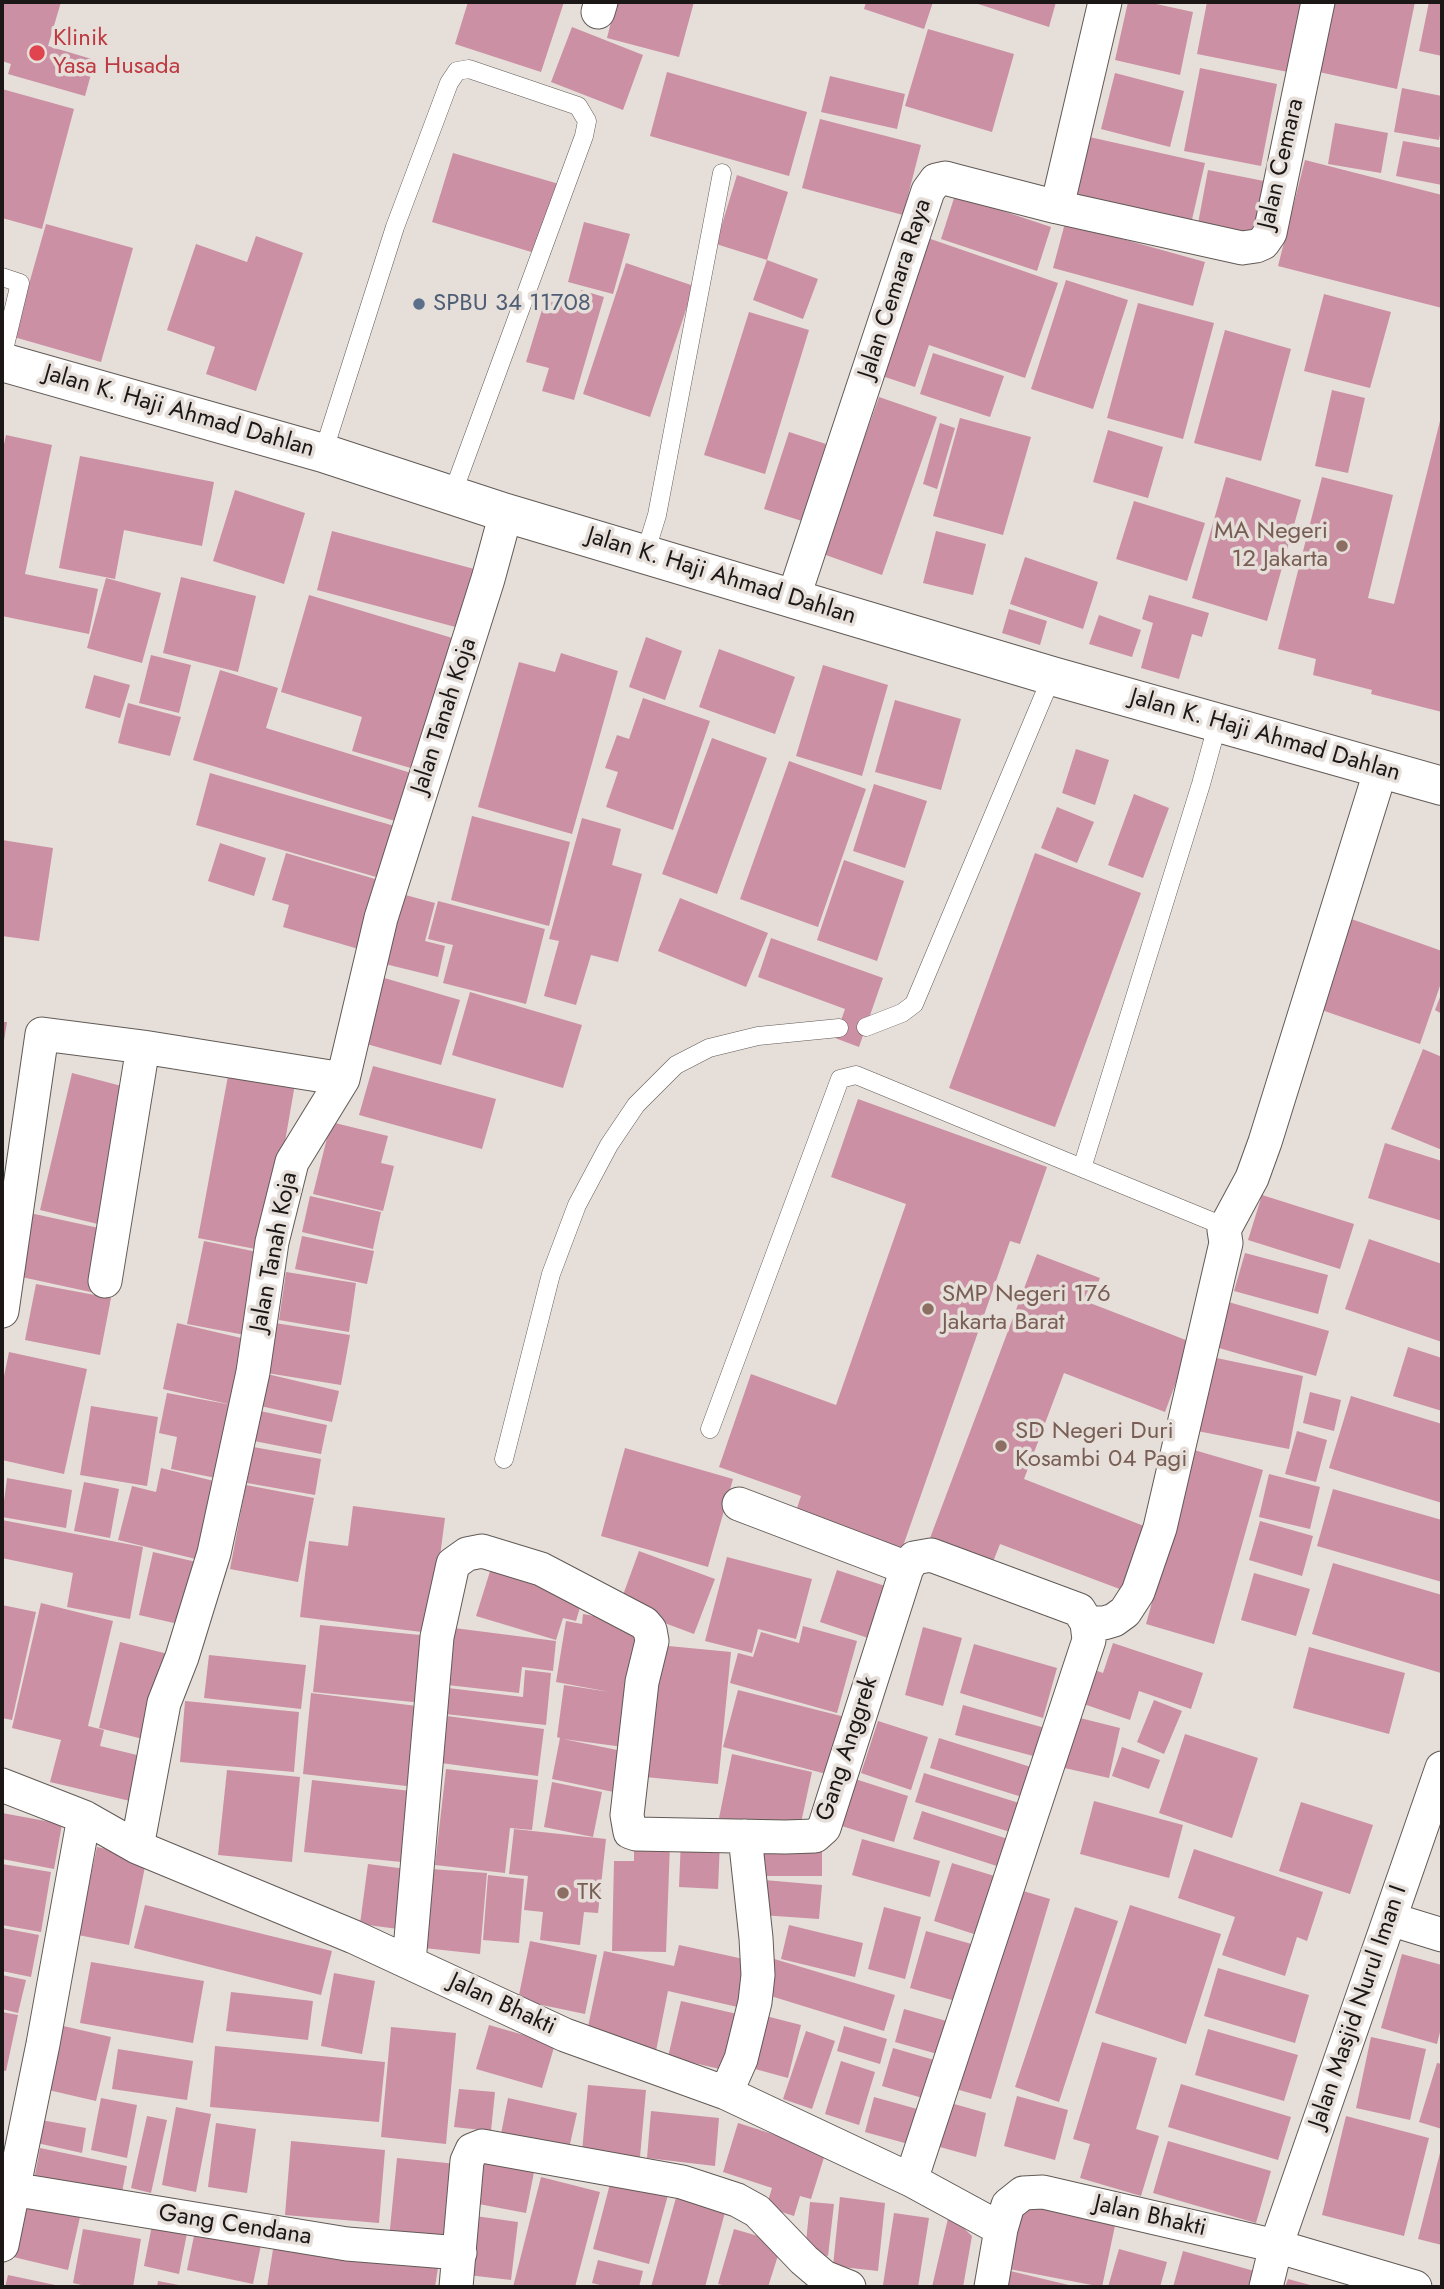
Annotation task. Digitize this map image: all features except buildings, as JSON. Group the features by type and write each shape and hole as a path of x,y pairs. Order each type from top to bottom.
{"main road":[{"name":"Jalan K. Haji Ahmad Dahlan","path":"2,360 323,453 506,513 1052,676 1442,786"}],"street":[{"path":"1057,207 1105,2"},
{"name":"Jalan Cemara","path":"1057,207 1242,248 1262,243 1270,233 1318,2"},
{"name":"Jalan Cemara Raya","path":"793,599 928,191 936,180 945,178 1057,207"},
{"name":"Jalan Tanah Koja","path":"137,1847 164,1703 182,1657 214,1553 253,1372 272,1242 292,1162 343,1079 381,918 488,579 506,513"},
{"path":"1087,1623 1114,1620 1125,1612 1138,1592 1160,1528 1226,1243 1224,1230 1252,1178 1265,1142 1381,769"},
{"path":"2,1311 42,1034 343,1079"},
{"path":"105,1281 142,1047"},
{"path":"739,1504 907,1568 914,1558 931,1555 1079,1610 1087,1623 1088,1640 911,2180"},
{"name":"Gang Anggrek","path":"409,1962 437,1637 453,1564 467,1554 482,1551 541,1569 644,1623 650,1630 652,1641 642,1682 627,1815 630,1832 745,1836 815,1836 824,1828 907,1568"},
{"name":"Jalan Masjid Nurul Iman I","path":"1266,2287 1276,2246 1442,1768"},
{"name":"Jalan Bhakti","path":"2,1785 83,1817 137,1847 409,1962 565,2035 726,2093 911,2180 1001,2229 1009,2205 1024,2193 1043,2192 1276,2246 1415,2287"},
{"path":"2,2245 43,2044 83,1817"},
{"path":"726,2093 744,2048 755,2002 758,1975 745,1836"},
{"path":"1390,1919 1442,1935"},
{"path":"456,2287 467,2161 472,2150 482,2146 682,2182 737,2200 757,2211 824,2277 849,2287"},
{"name":"Gang Cendana","path":"12,2189 347,2244 460,2253"},
{"path":"991,2287 1001,2229"}],"lane":[{"path":"323,453 395,227 449,83 457,71 469,69 578,106 587,121 584,136 452,495"},
{"path":"645,554 657,515 722,173"},
{"path":"2,277 20,283 2,360"},
{"path":"866,1027 902,1013 914,1004 1052,676"},
{"path":"1082,1168 1218,722"},
{"path":"504,1459 551,1274 577,1205 609,1145 636,1105 676,1065 709,1048 758,1037 839,1028"},
{"path":"710,1429 840,1079 856,1075 1216,1223 1224,1230"}],"place":[{"name":"Klinik Yasa Husada","path":"37,53"},
{"name":"SPBU 34 11708","path":"419,304"},
{"name":"MA Negeri 12 Jakarta","path":"1342,546"},
{"name":"SMP Negeri 176 Jakarta Barat","path":"928,1309"},
{"name":"SD Negeri Duri Kosambi 04 Pagi","path":"1001,1446"},
{"name":"TK","path":"563,1893"}]}
